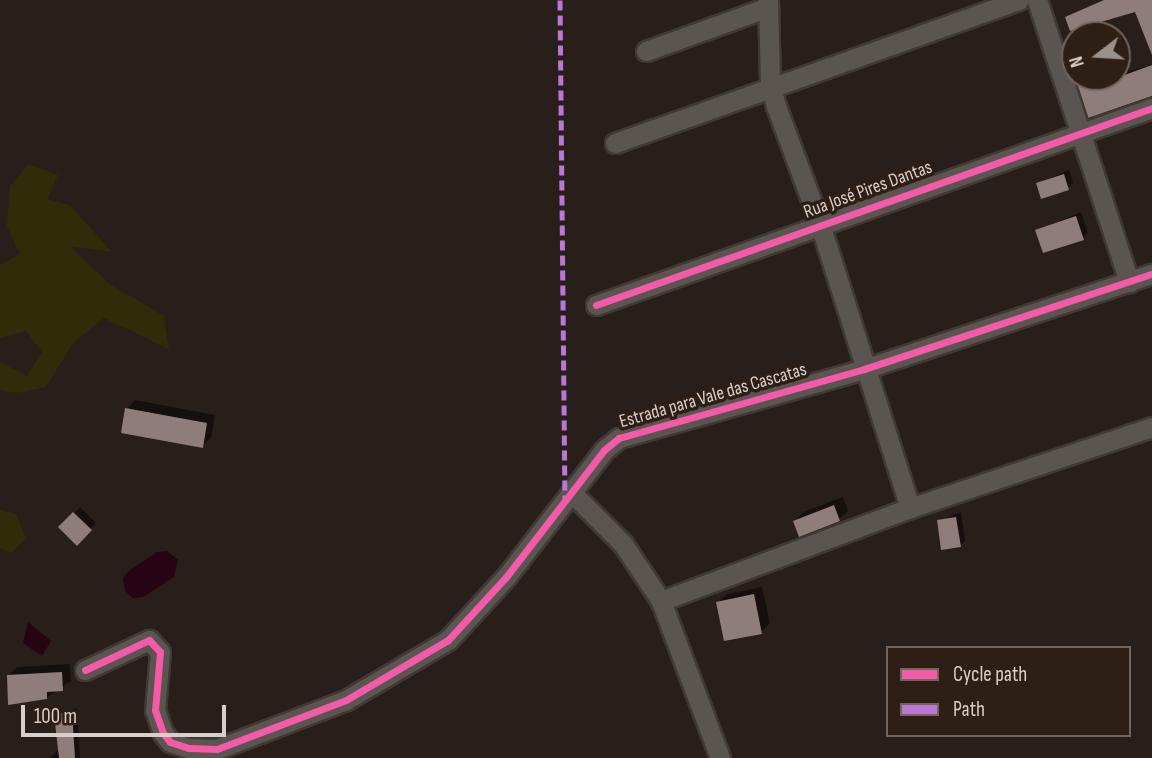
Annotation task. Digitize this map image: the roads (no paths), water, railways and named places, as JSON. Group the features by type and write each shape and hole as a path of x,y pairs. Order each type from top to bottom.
{"street":[{"path":"615,143 1018,0"},
{"path":"1037,0 1129,282"},
{"path":"646,51 768,4 772,88 820,224 910,508"},
{"name":"Rua José Pires Dantas","path":"596,305 1080,131 1152,108"},
{"name":"Estrada para Vale das Cascatas","path":"85,670 149,640 160,652 155,710 163,733 170,742 189,748 217,749 346,700 448,640 573,494 604,450 633,432 864,369 1152,274"},
{"path":"661,601 910,508 1152,426"},
{"path":"573,494 623,544 661,601 720,758"}]}
